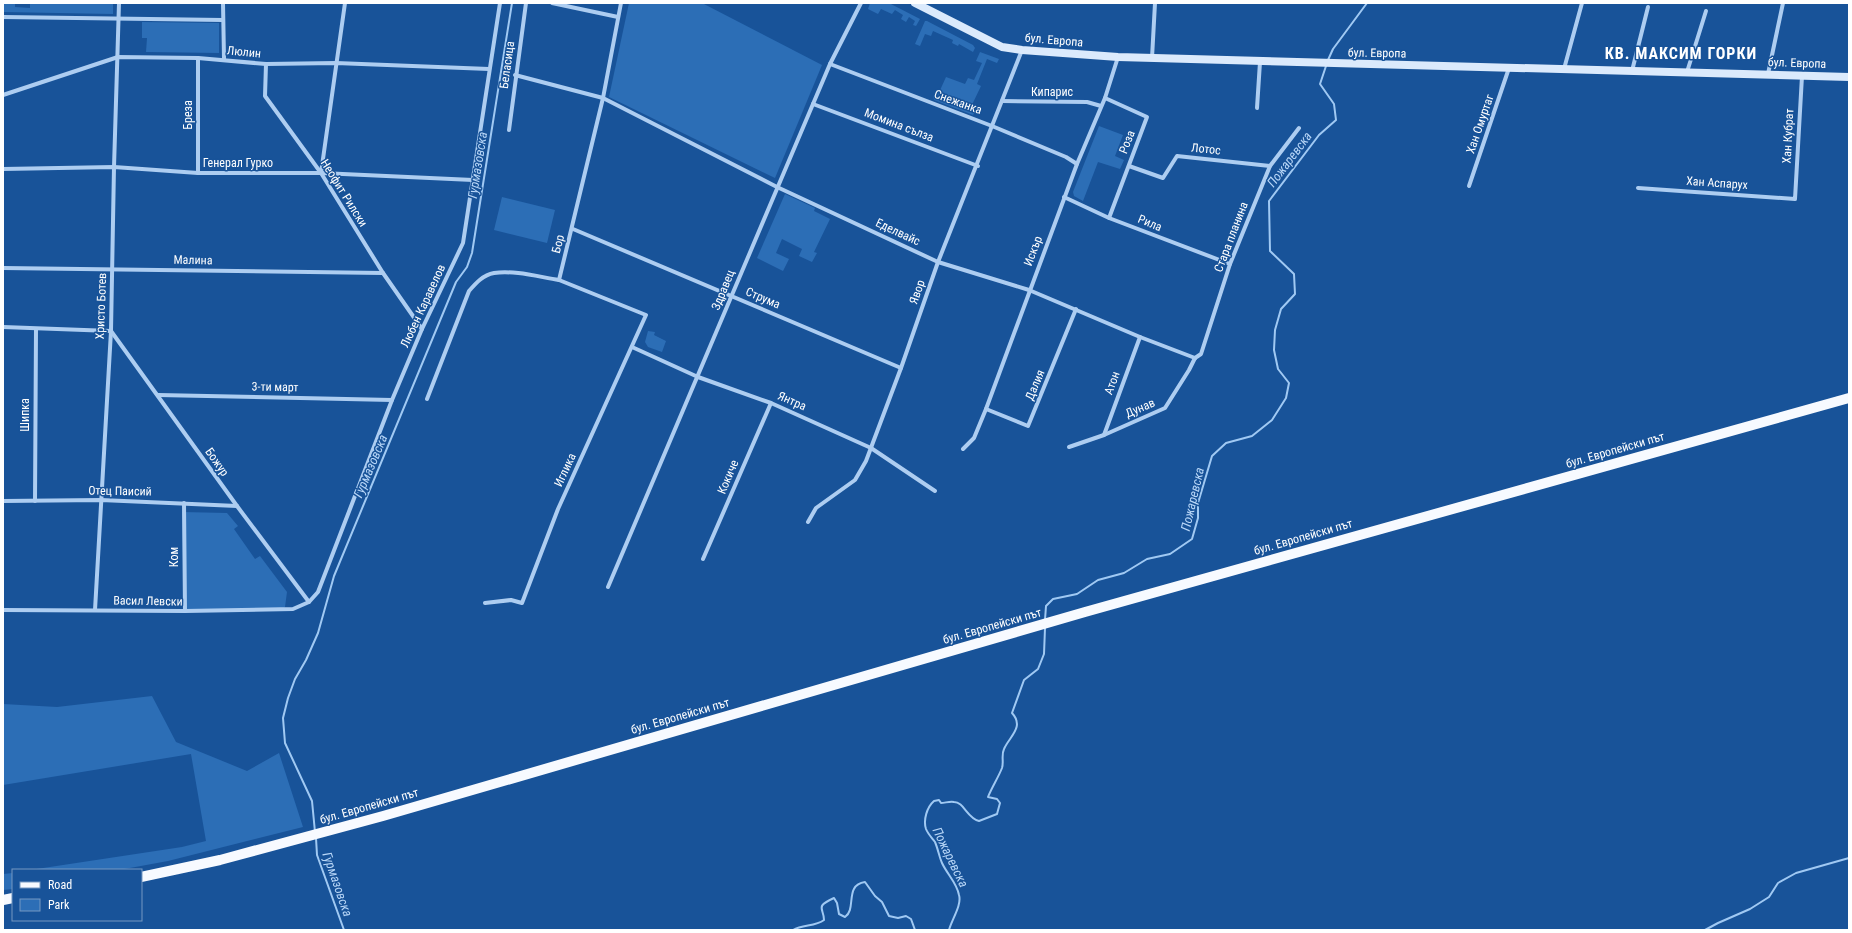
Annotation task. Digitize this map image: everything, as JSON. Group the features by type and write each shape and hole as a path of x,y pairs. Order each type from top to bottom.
{"main road":[{"name":"бул. Европейски път","path":"142,877 220,860 315,835 1054,621 1849,398"}],"street":[{"name":"Христо Ботев","path":"95,610 111,332 119,3"},
{"path":"223,3 224,60"},
{"path":"321,173 345,3"},
{"name":"Любен Каравелов","path":"309,602 318,592 392,400 422,329 463,243 500,3"},
{"name":"Беласица","path":"509,130 526,3"},
{"path":"552,3 618,17"},
{"name":"Бор","path":"559,280 573,229 603,98 621,3"},
{"name":"Здравец","path":"608,587 830,64 861,3"},
{"name":"бул. Европа","path":"914,3 994,44 1022,50 1118,57 1260,62 1632,70 1849,77"},
{"path":"1152,58 1155,3"},
{"path":"1564,69 1582,3"},
{"path":"1768,74 1783,3"},
{"path":"1632,70 1648,7"},
{"path":"1687,72 1706,11"},
{"path":"3,17 119,20 223,20"},
{"name":"Явор","path":"808,522 816,508 856,480 871,448 902,368 938,262 978,166 1022,50"},
{"name":"Люлин","path":"3,95 118,57 198,58 266,64 336,63 489,69"},
{"name":"Искър","path":"963,450 974,438 986,409 1064,197 1105,98 1118,57"},
{"name":"Бреза","path":"198,58 198,173"},
{"path":"1257,108 1260,62"},
{"name":"Неофит Рилски","path":"266,64 265,96 321,173 383,273 422,329"},
{"name":"Снежанка","path":"830,64 992,126 1066,157 1077,164"},
{"name":"Хан Омуртаг","path":"1469,186 1509,68"},
{"name":"Еделвайс","path":"516,75 603,98 777,187 938,262 1029,290 1140,337 1195,358"},
{"name":"Хан Кубрат","path":"1795,199 1802,76"},
{"name":"Роза","path":"1105,98 1147,117 1109,218"},
{"name":"Кипарис","path":"1002,101 1087,102 1101,106"},
{"name":"Момина сълза","path":"813,104 978,166"},
{"name":"Стара планина","path":"1195,358 1201,354 1230,264 1270,166 1299,128"},
{"name":"Лотос","path":"1129,166 1163,178 1177,156 1270,166"},
{"name":"Генерал Гурко","path":"3,169 114,167 198,173 321,173 473,180"},
{"name":"Хан Аспарух","path":"1638,188 1795,199"},
{"name":"Рила","path":"1064,197 1109,218 1230,264"},
{"name":"Струма","path":"573,229 902,368"},
{"name":"Малина","path":"3,268 112,268 383,273"},
{"path":"427,399 469,291 478,280 493,274 512,273 559,280"},
{"name":"Иглика","path":"485,603 511,600 522,603 558,509 646,315 559,280"},
{"name":"Далия","path":"986,409 1028,426 1076,309"},
{"path":"3,327 111,332"},
{"name":"Шипка","path":"35,501 36,329"},
{"name":"Божур","path":"111,332 237,506 309,602"},
{"name":"Атон","path":"1104,435 1140,337"},
{"name":"Янтра","path":"632,348 698,377 771,403 871,448 935,490"},
{"name":"Дунав","path":"1069,447 1104,435 1165,408 1195,358"},
{"name":"3-ти март","path":"158,395 392,400"},
{"name":"Кокиче","path":"703,559 771,403"},
{"name":"Отец Паисий","path":"3,501 101,500 237,506"},
{"name":"Ком","path":"184,503 185,611"},
{"name":"Васил Левски","path":"3,610 185,611 293,609 309,602"}],"green space":[{"path":"3,3 15,3 15,7 30,8 30,3 113,3 113,14 3,12"},
{"path":"629,3 702,3 822,65 775,178 609,97"},
{"path":"870,3 889,3 920,19 916,26 913,25 915,21 909,17 906,22 901,19 903,15 895,10 892,14 881,9 878,14 868,9"},
{"path":"925,21 973,45 975,48 973,52 959,44 958,46 952,43 953,40 933,31 931,36 925,34 920,46 915,44"},
{"path":"142,22 219,23 219,53 146,52 147,38 142,38"},
{"path":"980,52 999,59 997,63 987,59 977,84 981,86 970,109 975,112 973,115 934,100 933,96 937,97 946,77 965,84 968,78 974,80 982,63 976,61"},
{"path":"1099,126 1123,135 1115,156 1124,160 1120,169 1098,162 1083,201 1074,196 1073,192"},
{"path":"785,194 815,208 814,211 830,219 814,252 817,253 812,262 799,256 802,249 782,239 776,253 789,259 783,271 757,258"},
{"path":"502,197 555,210 547,243 494,230"},
{"path":"648,331 655,332 654,335 666,341 662,352 648,347 645,342"},
{"path":"182,512 227,513 238,526 234,529 255,559 260,556 287,592 285,607 283,609 184,610"},
{"path":"152,696 176,742 247,771 279,753 303,827 168,861 124,869 37,869 182,847 206,841 191,754 3,785 3,704 57,707"},
{"path":"12,873 12,889 3,890 3,874"}],"waterway":[{"name":"Гурмазовска","path":"315,832 312,801 285,743 283,718 295,679 306,660 318,633 334,576 456,282 467,267 472,253 512,3"},
{"name":"Пожаревска","path":"1328,60 1333,49 1367,3"},
{"name":"Пожаревска","path":"1045,620 1046,606 1053,599 1077,594 1098,580 1124,573 1147,559 1170,554 1192,539 1198,518 1198,503 1212,456 1226,443 1252,436 1272,420 1286,398 1289,383 1278,369 1274,350 1275,330 1281,309 1295,294 1294,274 1270,251 1269,201 1319,135 1336,120 1334,104 1320,84 1326,66"},
{"name":"Пожаревска","path":"949,930 960,899 956,886 942,863 935,842 926,829 926,814 934,801 939,800 941,803 957,803 963,807 971,817 979,821 997,814 1000,803 997,799 988,797 1002,768 1004,749 1015,732 1017,723 1016,718 1012,713 1024,680 1038,669 1044,654 1045,628"},
{"name":"Гурмазовска","path":"316,838 317,855 344,930"},
{"path":"1705,930 1750,909 1769,897 1778,883 1796,873 1849,858"},
{"name":"Пожаревска","path":"793,930 817,924 824,920 822,906 834,898 837,903 839,914 845,917 850,909 855,888 859,884 865,882 875,896 882,902 889,916 898,918 906,916 911,919 915,930"}],"district":[{"name":"КВ. МАКСИМ ГОРКИ","path":"1681,53"}]}
